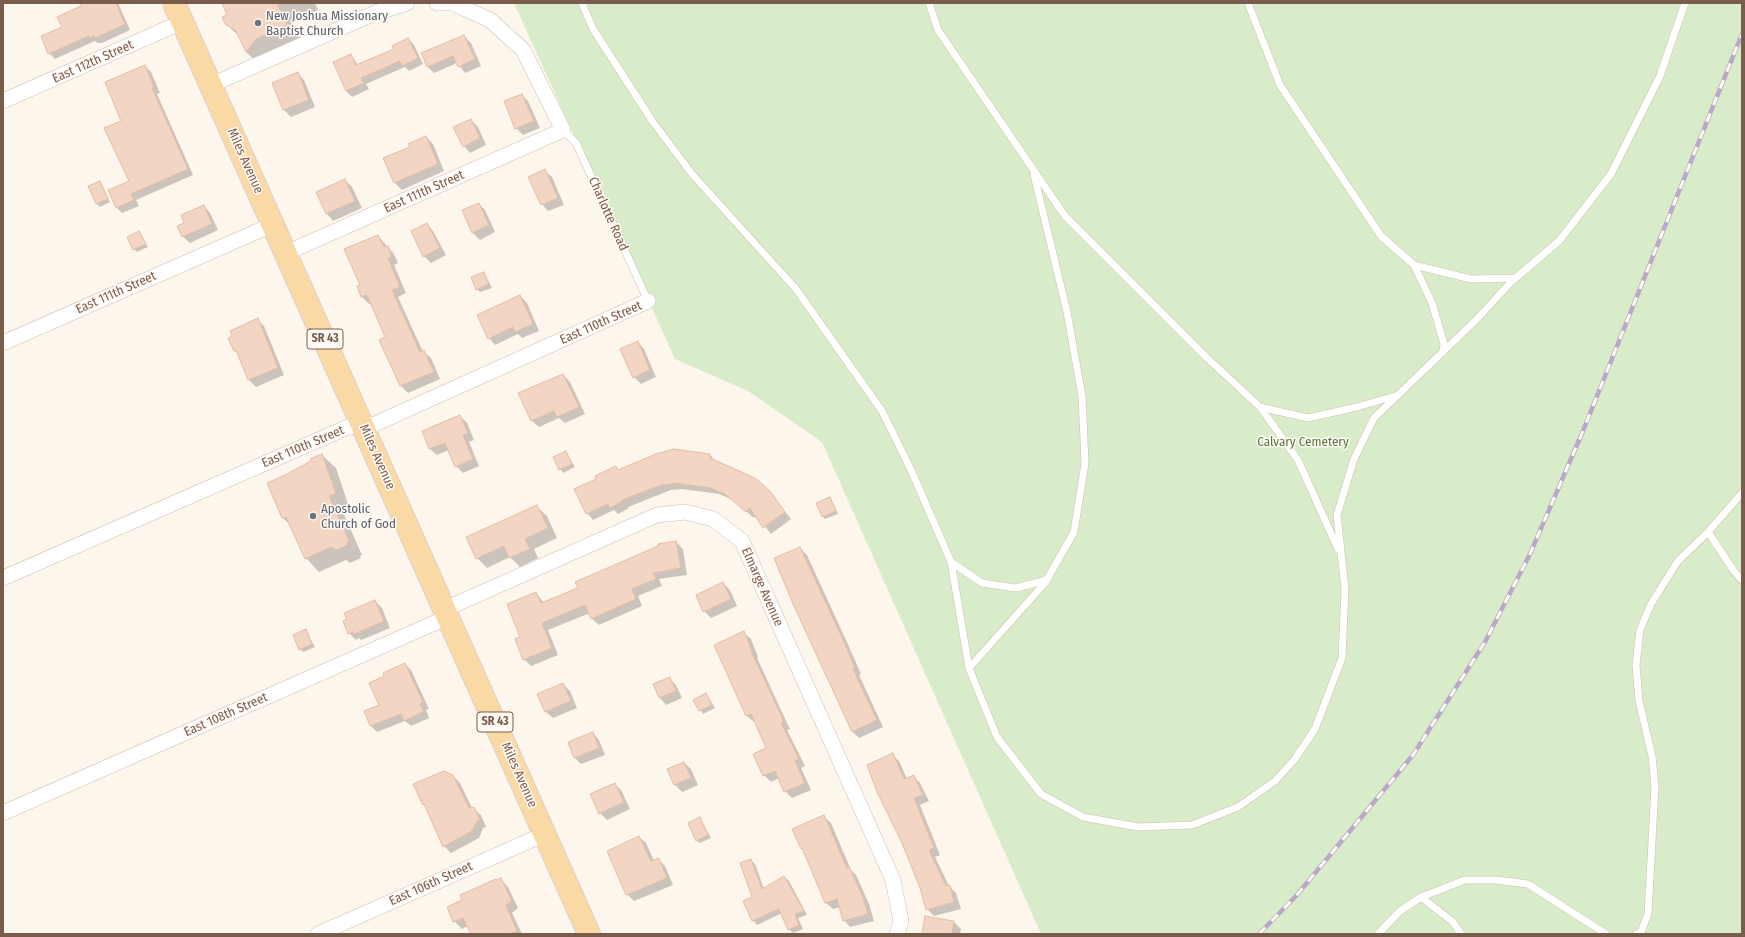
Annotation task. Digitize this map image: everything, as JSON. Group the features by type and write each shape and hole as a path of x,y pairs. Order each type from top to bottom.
{"main road":[{"name":"Miles Avenue","path":"178,13 274,224 589,934"}],"street":[{"path":"211,85 375,13 407,3"},
{"path":"437,3 452,3 490,20 523,50 562,130"},
{"name":"East 112th Street","path":"3,101 178,13"},
{"name":"East 111th Street","path":"286,253 562,130"},
{"name":"East 111th Street","path":"3,343 274,224"},
{"name":"East 110th Street","path":"3,578 340,430 348,427 375,424 648,302"},
{"name":"Elmarge Avenue","path":"447,613 657,515 685,512 713,519 742,541 893,880 901,921 897,934"},
{"name":"East 108th Street","path":"3,813 447,613"},
{"name":"East 106th Street","path":"318,934 545,834"}],"lane":[{"path":"582,3 593,29 653,122 692,174 796,289 882,411 912,472 951,562 969,668 997,737 1041,794 1083,817 1138,827 1192,825 1238,807 1275,781 1295,759 1316,729 1342,658 1345,589 1337,515 1354,459 1374,418 1443,352 1516,278 1559,241 1611,174 1660,76 1685,3"},
{"path":"930,3 938,30 1065,216 1206,357 1260,407 1298,460 1341,556"},
{"path":"1248,3 1280,85 1381,236 1414,265 1432,304 1444,344 1443,352"},
{"name":"Charlotte Road","path":"562,130 576,143 648,302"},
{"path":"969,668 1047,580 1074,532 1085,463 1082,396 1068,312 1033,169"},
{"path":"1414,265 1471,279 1516,278"},
{"path":"1260,407 1308,418 1357,407 1398,395"},
{"path":"1636,934 1641,932 1648,914 1655,786 1652,756 1639,701 1636,664 1640,630 1651,604 1678,561 1708,532 1742,493"},
{"path":"1708,532 1734,571 1742,580"},
{"path":"951,562 982,583 1016,588 1047,580"},
{"path":"1378,934 1400,910 1422,897 1465,880 1496,880 1528,884 1606,934"},
{"path":"1422,897 1453,922 1461,934"}],"green space":[{"name":"Calvary Cemetery","path":"514,3 1742,3 1742,934 1041,934 822,442 748,391 675,359"}],"building":[{"path":"79,3 116,3 125,24 95,38 94,36 90,38 89,36 48,54 41,36 62,27 57,17 81,6"},
{"path":"222,3 277,3 287,25 256,39 246,52 236,31 225,24 222,17 227,15"},
{"path":"464,35 475,59 458,67 453,56 427,67 421,53"},
{"path":"408,38 418,58 402,66 400,61 361,78 364,83 346,91 333,62 351,54 356,65 394,49 392,46"},
{"path":"145,65 154,87 152,88 188,169 131,194 134,200 116,208 108,190 129,181 104,128 121,121 105,82"},
{"path":"298,72 309,100 283,110 272,83"},
{"path":"522,94 534,121 515,129 504,101"},
{"path":"471,119 480,138 463,147 453,127"},
{"path":"426,136 438,164 394,183 383,158 410,147 408,144"},
{"path":"545,169 558,198 541,205 528,177"},
{"path":"345,179 355,201 326,214 316,192"},
{"path":"100,181 108,199 96,204 88,186"},
{"path":"479,203 489,225 472,233 462,210"},
{"path":"204,205 212,224 182,237 177,226 184,223 181,215"},
{"path":"427,223 440,248 423,257 411,231"},
{"path":"139,231 146,244 133,250 127,237"},
{"path":"378,235 384,247 388,246 392,257 388,258 400,287 392,290 420,352 424,350 434,372 400,386 379,340 385,337 367,295 361,297 357,286 360,285 344,249"},
{"path":"484,272 489,284 476,290 471,277"},
{"path":"520,295 533,324 515,332 513,327 488,339 477,315"},
{"path":"258,318 278,368 248,380 236,350 234,351 228,338 232,336 230,331"},
{"path":"638,341 650,370 633,378 620,349"},
{"path":"563,374 579,407 557,417 554,411 531,421 518,393"},
{"path":"460,415 468,433 463,435 473,459 455,467 445,443 429,449 422,431"},
{"path":"674,449 710,454 710,458 755,478 770,491 785,512 763,528 750,508 746,512 725,494 711,488 675,483 664,484 622,500 623,501 610,508 608,504 586,514 574,489 596,479 595,476 616,466 618,470 656,454"},
{"path":"566,451 572,464 559,470 553,457"},
{"path":"322,454 336,493 329,496 349,541 347,542 348,545 336,550 331,547 305,559 286,517 282,518 267,483 287,474 311,461 310,459"},
{"path":"830,497 836,511 822,517 816,503"},
{"path":"537,505 548,528 525,539 530,549 509,558 504,546 476,559 466,537"},
{"path":"676,541 681,568 653,573 656,579 632,589 636,599 591,619 585,605 542,623 552,648 523,660 515,639 520,637 507,604 536,592 541,603 578,588 575,582 658,546 658,544"},
{"path":"800,547 844,642 855,668 853,669 877,720 852,732 794,606 774,558"},
{"path":"723,582 731,599 703,612 696,595"},
{"path":"375,600 384,621 354,634 353,632 348,634 343,621 347,619 344,613"},
{"path":"306,629 312,644 299,650 293,635"},
{"path":"744,631 751,651 784,722 781,723 799,759 795,761 805,783 784,792 775,771 763,776 753,754 766,748 751,714 746,716 714,645"},
{"path":"405,663 423,702 420,704 424,711 404,721 401,714 370,726 364,711 379,705 369,683 384,676 383,673"},
{"path":"670,677 676,691 659,698 653,684"},
{"path":"563,683 571,701 545,712 537,694"},
{"path":"706,693 712,705 699,711 693,700"},
{"path":"593,732 599,748 574,758 568,742"},
{"path":"893,753 904,779 914,775 923,795 914,798 934,848 929,850 946,886 950,885 954,902 926,910 920,888 902,843 877,792 867,765"},
{"path":"684,762 691,778 674,785 667,769"},
{"path":"444,771 453,775 469,808 474,807 480,820 477,821 472,831 443,847 424,804 423,805 413,784"},
{"path":"615,783 624,802 599,814 590,794"},
{"path":"824,815 847,868 849,867 863,897 868,914 843,921 837,899 825,903 802,848 801,849 792,829"},
{"path":"700,817 708,835 696,841 688,823"},
{"path":"639,836 651,861 659,858 667,878 626,895 607,851"},
{"path":"751,859 762,889 784,876 804,911 795,914 799,925 788,930 779,909 752,921 743,901 752,897 740,863"},
{"path":"501,878 512,901 506,905 517,931 509,934 471,934 463,918 453,922 447,907 462,900 460,895"},
{"path":"925,916 954,921 952,934 922,934"}],"railway":[{"path":"1259,934 1296,896 1413,755 1485,642 1530,554 1583,431 1742,34"}],"place":[{"name":"New Joshua Missionary Baptist Church","path":"258,23"},
{"name":"Apostolic Church of God","path":"313,516"}]}
